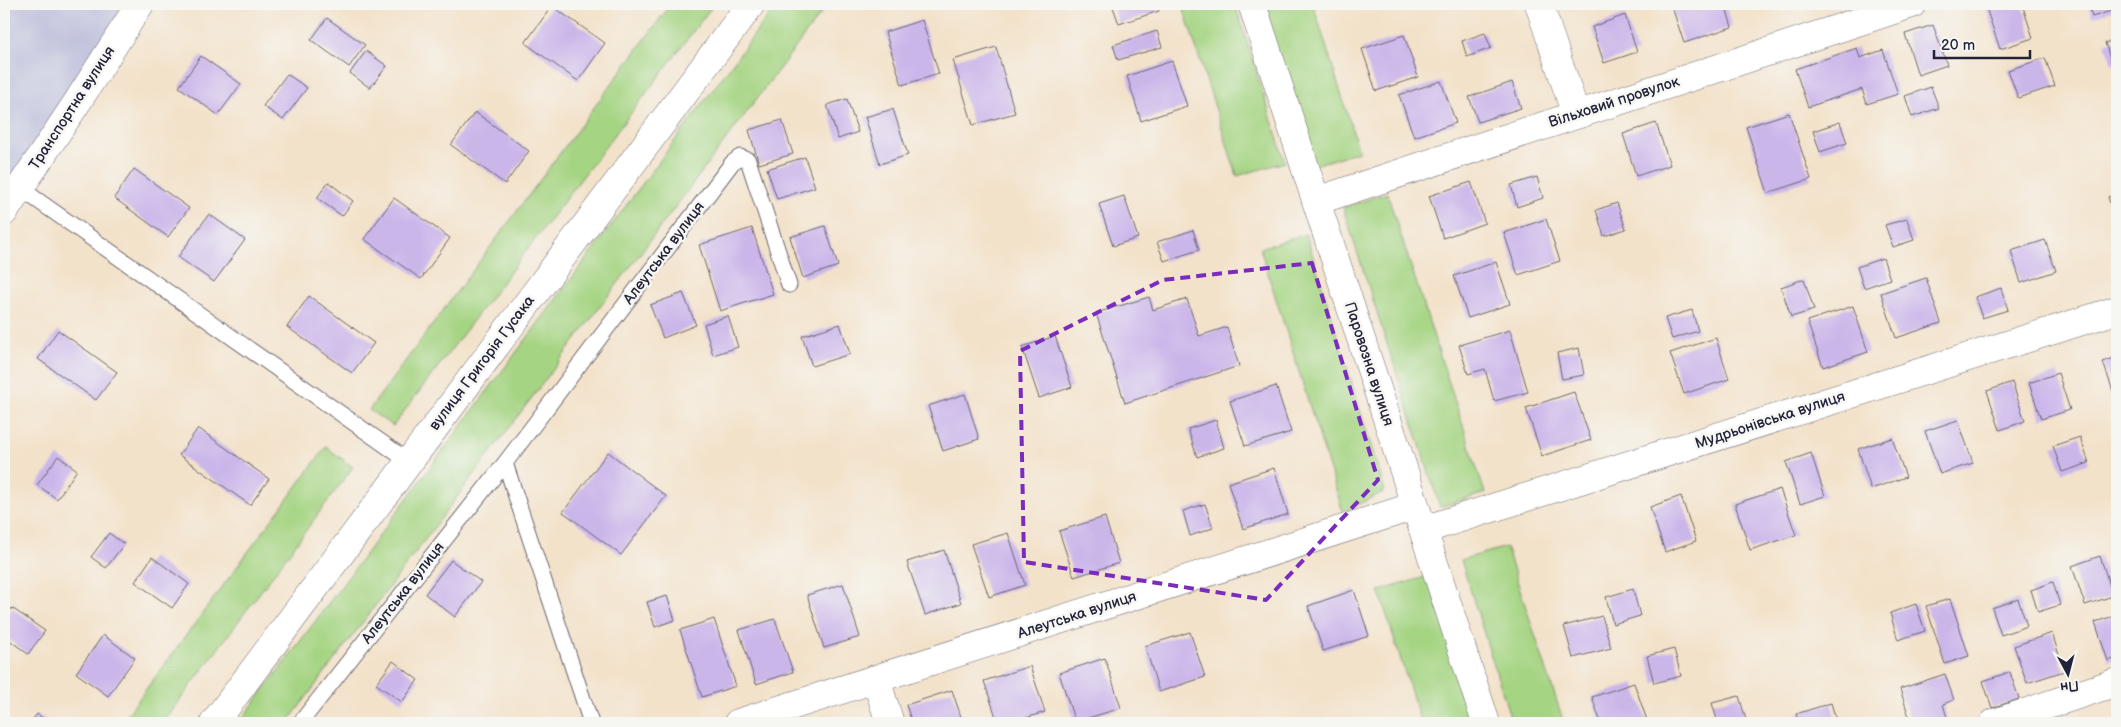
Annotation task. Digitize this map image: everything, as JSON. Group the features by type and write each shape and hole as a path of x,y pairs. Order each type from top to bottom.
{"street":[{"name":"Транспортна вулиця","path":"4,212 140,4"},
{"name":"вулиця Григорія Гусака","path":"214,723 751,4"},
{"name":"Паровозна вулиця","path":"1252,4 1486,723"},
{"path":"1539,4 1576,115"},
{"name":"Вільховий провулок","path":"1316,200 1912,4"},
{"name":"Мудрьонівська вулиця","path":"1419,518 2117,310"},
{"name":"Алеутська вулиця","path":"738,723 876,679 1419,518"},
{"path":"876,679 890,723"},
{"path":"1994,723 2117,682"}],"lane":[{"name":"Алеутська вулиця","path":"300,723 505,463 732,163 740,156 748,160 789,285"},
{"path":"20,188 408,461"},
{"path":"505,463 591,723"}],"highlighted area":[{"path":"1312,263 1378,480 1266,600 1024,562 1020,351 1163,280"}],"shaded area":[{"path":"4,4 139,4 4,212"}],"green space":[{"path":"671,4 714,4 393,426 369,410"},
{"path":"777,4 828,4 287,723 239,723"},
{"path":"1182,4 1235,4 1285,162 1237,176"},
{"path":"1261,4 1313,4 1359,151 1312,166"},
{"path":"1387,193 1485,493 1440,507 1343,208"},
{"path":"1306,234 1385,491 1343,512 1260,248"},
{"path":"326,447 353,467 163,723 121,723"},
{"path":"1506,547 1564,723 1512,723 1461,560"},
{"path":"1428,576 1474,723 1421,723 1379,591"}],"building":[{"path":"1112,4 1156,4 1159,11 1119,24"},
{"path":"1671,4 1725,4 1732,27 1684,43"},
{"path":"2022,4 2033,38 2000,49 1985,5"},
{"path":"2088,4 2117,4 2117,9 2092,17"},
{"path":"552,6 605,43 578,81 525,43"},
{"path":"1625,15 1637,52 1604,63 1592,27"},
{"path":"327,18 365,45 349,67 311,40"},
{"path":"922,20 939,74 902,85 885,32"},
{"path":"1933,25 1947,65 1918,75 1905,34"},
{"path":"1157,31 1162,47 1118,60 1113,45"},
{"path":"1485,33 1491,48 1467,57 1462,41"},
{"path":"1404,35 1418,77 1376,91 1362,49"},
{"path":"2117,39 2117,62 2112,64 2105,43"},
{"path":"996,47 1015,113 973,125 953,60"},
{"path":"1857,48 1860,58 1883,50 1898,94 1867,104 1862,89 1808,107 1795,69"},
{"path":"366,51 387,66 370,88 350,73"},
{"path":"201,56 241,84 218,115 179,87"},
{"path":"2045,58 2055,86 2018,98 2008,70"},
{"path":"1172,61 1187,106 1141,121 1127,76"},
{"path":"287,74 307,88 283,120 263,106"},
{"path":"1441,81 1456,123 1414,137 1399,95"},
{"path":"1512,82 1521,108 1478,122 1469,97"},
{"path":"1931,87 1939,108 1912,117 1905,96"},
{"path":"847,99 858,132 838,139 827,105"},
{"path":"893,109 908,155 880,164 865,117"},
{"path":"475,112 529,151 505,184 451,145"},
{"path":"1789,113 1811,179 1768,193 1746,127"},
{"path":"782,120 793,154 759,164 749,130"},
{"path":"1840,122 1847,143 1820,152 1813,131"},
{"path":"1656,123 1670,165 1636,176 1623,134"},
{"path":"805,157 815,187 777,199 767,169"},
{"path":"134,169 189,208 168,237 114,198"},
{"path":"1537,177 1543,198 1517,207 1511,185"},
{"path":"328,182 353,201 342,216 317,198"},
{"path":"1471,182 1485,223 1443,238 1429,196"},
{"path":"2117,194 2117,224 2108,197"},
{"path":"1124,196 1138,238 1113,246 1099,204"},
{"path":"394,198 450,238 421,279 364,239"},
{"path":"1617,203 1626,229 1604,236 1596,210"},
{"path":"209,214 245,240 214,282 178,257"},
{"path":"1546,219 1560,261 1518,275 1504,233"},
{"path":"1907,219 1914,240 1893,247 1885,225"},
{"path":"825,226 838,266 803,278 790,237"},
{"path":"752,228 773,294 720,311 699,245"},
{"path":"1193,230 1199,250 1164,261 1157,242"},
{"path":"2045,240 2056,271 2021,283 2011,251"},
{"path":"1883,258 1890,279 1864,288 1857,267"},
{"path":"1496,262 1510,304 1468,318 1454,276"},
{"path":"1926,278 1941,323 1896,338 1881,293"},
{"path":"1804,279 1814,310 1791,317 1781,287"},
{"path":"2001,288 2008,310 1982,318 1975,297"},
{"path":"683,293 696,325 663,338 650,305"},
{"path":"309,296 374,343 352,373 287,327"},
{"path":"1149,297 1153,310 1187,299 1199,336 1227,327 1239,366 1125,403 1096,313"},
{"path":"1853,306 1868,352 1823,367 1807,321"},
{"path":"1692,310 1698,331 1672,339 1665,318"},
{"path":"728,316 738,347 713,355 704,324"},
{"path":"840,324 850,354 812,366 802,336"},
{"path":"58,330 117,372 96,400 38,359"},
{"path":"1510,330 1528,392 1494,401 1485,369 1468,374 1459,345"},
{"path":"1055,336 1072,387 1039,398 1022,347"},
{"path":"1716,338 1729,379 1684,394 1670,353"},
{"path":"1579,348 1584,375 1562,379 1557,353"},
{"path":"2117,357 2117,403 2103,362"},
{"path":"2058,373 2070,410 2041,419 2029,383"},
{"path":"2012,382 2025,421 2000,430 1987,391"},
{"path":"1276,386 1291,432 1245,446 1230,401"},
{"path":"1574,392 1591,440 1542,456 1526,408"},
{"path":"965,394 979,439 943,451 928,406"},
{"path":"1216,420 1224,448 1197,457 1188,429"},
{"path":"1958,420 1973,463 1940,474 1925,431"},
{"path":"198,428 269,479 250,505 179,455"},
{"path":"2080,437 2089,463 2062,472 2053,446"},
{"path":"1892,438 1906,477 1871,489 1858,449"},
{"path":"608,452 666,496 621,555 563,512"},
{"path":"1811,453 1825,496 1800,504 1786,462"},
{"path":"58,456 77,470 57,499 37,485"},
{"path":"1274,468 1288,514 1243,529 1228,483"},
{"path":"1780,489 1796,535 1750,550 1735,504"},
{"path":"1681,496 1696,541 1665,552 1650,507"},
{"path":"1205,504 1213,528 1190,536 1183,511"},
{"path":"1105,517 1119,563 1074,577 1059,531"},
{"path":"109,533 124,544 106,568 91,557"},
{"path":"1008,533 1025,585 989,597 971,544"},
{"path":"944,550 961,603 925,615 907,562"},
{"path":"2100,556 2113,596 2085,605 2072,566"},
{"path":"152,557 189,584 172,608 135,582"},
{"path":"451,560 481,582 455,617 425,594"},
{"path":"2053,582 2060,605 2038,612 2031,590"},
{"path":"843,584 860,637 824,648 807,595"},
{"path":"1633,589 1640,616 1613,624 1606,597"},
{"path":"1354,590 1369,636 1323,651 1308,606"},
{"path":"667,596 675,620 655,627 647,602"},
{"path":"1950,599 1969,656 1945,664 1926,606"},
{"path":"2018,599 2027,626 2001,635 1992,608"},
{"path":"1916,604 1925,631 1898,640 1890,613"},
{"path":"12,608 45,631 28,654 4,636 4,619"},
{"path":"2117,615 2117,658 2108,661 2095,622"},
{"path":"1602,616 1611,648 1573,658 1564,626"},
{"path":"714,619 736,686 702,697 680,630"},
{"path":"775,619 793,672 756,684 739,630"},
{"path":"1190,632 1205,677 1159,692 1145,646"},
{"path":"2052,633 2064,671 2027,683 2014,646"},
{"path":"103,635 135,658 108,696 76,673"},
{"path":"1674,649 1681,676 1654,683 1647,656"},
{"path":"1105,658 1121,708 1075,722 1059,673"},
{"path":"393,661 418,680 402,702 376,684"},
{"path":"1030,666 1045,712 1009,723 998,723 984,681"},
{"path":"2010,672 2019,699 1992,708 1983,681"},
{"path":"1945,674 1954,700 1943,704 1947,718 1931,723 1911,723 1900,689"},
{"path":"1634,683 1648,723 1601,723 1592,697"},
{"path":"952,690 963,723 912,723 906,705"},
{"path":"1739,696 1747,723 1718,723 1712,703"},
{"path":"1831,703 1837,723 1799,723 1796,714"},
{"path":"37,714 50,723 30,723"}]}
